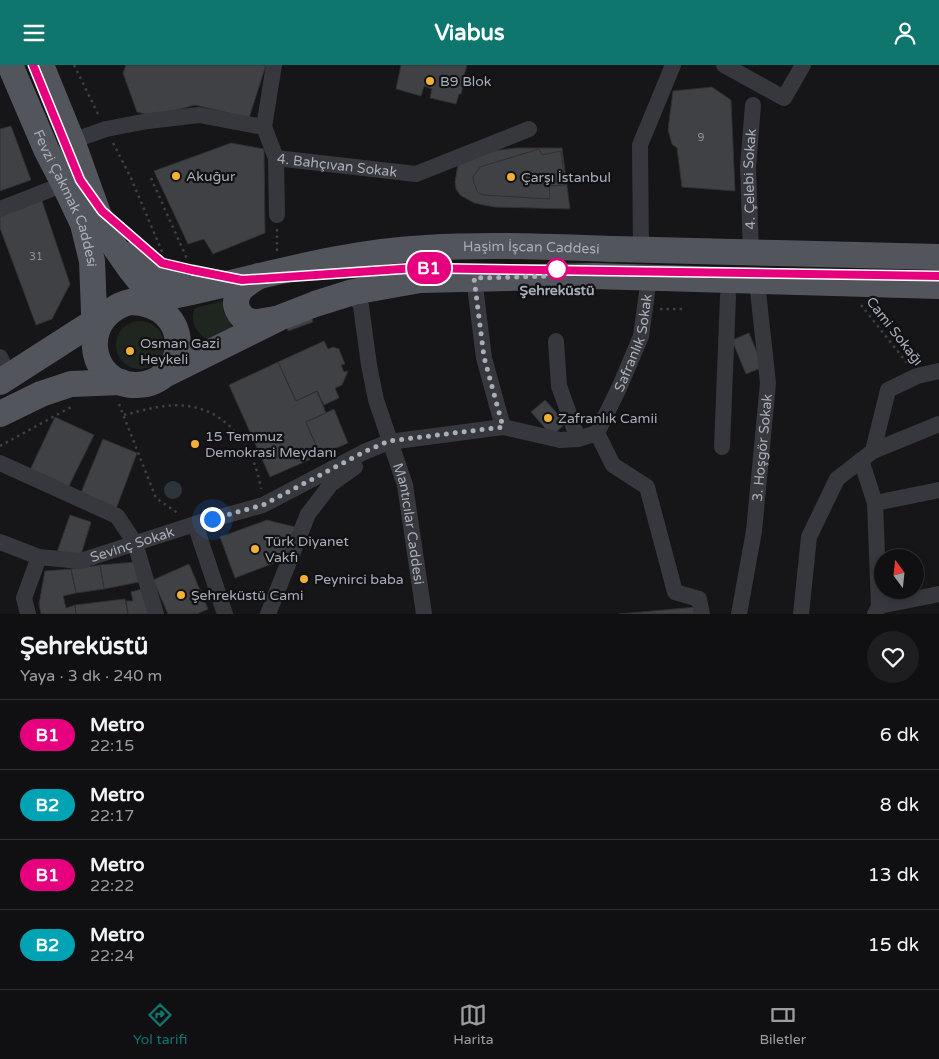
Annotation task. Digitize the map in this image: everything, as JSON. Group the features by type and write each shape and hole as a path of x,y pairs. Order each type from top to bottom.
{"main road":[{"name":"Fevzi Çakmak Caddesi","path":"10,65 46,149 83,224 92,261 98,324"},
{"name":"Fevzi Çakmak Caddesi","path":"41,65 72,141 105,233 131,270 151,305"},
{"path":"105,233 137,262 156,274 182,281 246,279 238,293 236,302 238,312 245,319 256,322 279,318"},
{"name":"Haşim İşcan Caddesi","path":"151,305 175,295 328,261 425,247 641,249 939,257"},
{"name":"Haşim İşcan Caddesi","path":"161,377 279,318 353,292 420,280 593,276 939,286"},
{"path":"0,414 41,394 71,384 116,392 135,385 148,383 161,377 170,367 176,355 178,341 175,328 151,305 118,305 98,324 41,355 1,369"},
{"path":"98,324 95,352 100,365 109,375 116,392"}],"street":[{"path":"72,141 106,129 148,121 199,115 264,127 274,65"},
{"path":"641,249 640,145 673,65"},
{"path":"724,65 784,98 803,65"},
{"name":"4. Çelebi Sokak","path":"751,253 748,167 753,105"},
{"name":"4. Bahçıvan Sokak","path":"264,127 276,159 416,175 529,129"},
{"path":"276,159 277,215"},
{"path":"0,209 64,183"},
{"path":"474,278 484,357 503,427"},
{"name":"Safranlık Sokak","path":"597,433 620,386 641,336 649,278"},
{"name":"3. Hoşgör Sokak","path":"739,614 754,531 768,383 757,282"},
{"name":"Mantıcılar Caddesi","path":"353,292 361,305 376,400 405,485 424,614"},
{"path":"722,447 728,296"},
{"path":"556,341 559,386 578,439"},
{"path":"939,371 917,375 888,390 867,455 875,503 877,610 939,594"},
{"path":"801,614 809,537 837,479 867,455 939,424"},
{"path":"226,614 195,524 263,505 364,452 389,441 503,427 560,440 578,439 597,433 613,465 647,487 675,592 699,599 702,614"},
{"path":"268,614 308,514 331,484 389,441"},
{"path":"0,463 117,516 135,543 156,614"},
{"path":"875,503 939,490"},
{"name":"Sevinç Sokak","path":"0,542 39,557 80,561 195,524"},
{"path":"28,614 24,598 39,557"}],"path":[{"path":"74,65 131,178 167,262"},
{"path":"151,178 190,265"},
{"path":"276,253 277,215"},
{"name":"Cami Sokağı","path":"857,299 917,375"},
{"path":"659,309 684,309"},
{"path":"116,392 156,498 195,524"},
{"path":"0,446 81,402"},
{"path":"124,415 149,409 188,406 221,419 234,429 247,447 257,469 263,505"}],"shaded area":[{"path":"222,301 224,303 225,315 232,328 208,339 197,330 193,322 193,313 195,308"},
{"path":"140,321 149,323 157,328 162,336 164,345 162,354 157,362 149,367 140,369 131,367 123,362 118,354 116,345 118,336 123,328 131,323"},
{"path":"169,481 177,481 182,486 180,497 169,499 164,494 164,486"}],"building":[{"path":"126,65 266,65 249,118 195,105 154,116 137,112 123,73"},
{"name":"B9 Blok","path":"401,65 467,65 461,86 463,86 461,94 459,94 456,104 430,98 432,89 424,86 421,96 396,89"},
{"path":"712,87 731,100 735,191 682,187 677,148 672,144 668,130 673,91"},
{"path":"11,126 31,180 0,191 0,129"},
{"path":"231,143 264,149 265,233 213,254 204,239 188,244 154,171"},
{"name":"Çarşı İstanbul","path":"516,148 562,148 570,209 494,207 474,203 460,195 456,189 455,182 458,164 492,151"},
{"path":"539,149 542,155 561,151 565,185 549,186 550,199 478,193 473,177 480,167"},
{"path":"41,198 70,284 52,319 36,325 0,228 0,215"},
{"path":"312,318 313,322 288,331 287,327"},
{"path":"749,333 763,367 746,374 732,340"},
{"path":"324,341 328,349 333,347 339,349 345,364 341,365 344,372 348,371 342,385 335,388 339,398 324,405 317,391 296,401 278,362"},
{"path":"278,362 296,401 317,391 326,413 306,422 320,455 270,477 229,385"},
{"name":"Zafranlık Camii","path":"545,400 566,423 552,436 531,412"},
{"path":"334,409 348,443 320,455 306,422"},
{"path":"55,417 94,435 67,490 29,472"},
{"path":"103,439 137,453 116,509 80,495"},
{"path":"70,515 91,522 80,558 57,552"},
{"name":"Türk Diyanet Vakfı","path":"267,520 295,527 282,560 235,578 220,537"},
{"path":"136,562 139,582 104,589 100,565"},
{"name":"Şehreküstü Cami","path":"189,564 208,609 197,614 168,614 153,580"},
{"path":"100,565 104,589 76,593 71,569"},
{"path":"71,569 76,593 63,596 66,608 75,605 76,614 41,614 39,604 45,571"},
{"path":"145,588 151,614 128,614 126,601 133,601 131,592"},
{"path":"125,599 128,614 76,614 75,605"},
{"path":"697,607 697,614 619,614"}],"metro line":[{"name":"B1","path":"33,65 80,180 102,211 162,263 192,270 242,280 416,268 939,276"}],"place":[{"name":"B9 Blok","path":"430,81"},
{"name":"Akuğur","path":"176,176"},
{"name":"Çarşı İstanbul","path":"511,177"},
{"name":"Şehreküstü","path":"557,269"},
{"name":"Osman Gazi Heykeli","path":"130,351"},
{"name":"Zafranlık Camii","path":"548,418"},
{"name":"15 Temmuz Demokrasi Meydanı","path":"195,444"},
{"name":"Türk Diyanet Vakfı","path":"255,549"},
{"name":"Peynirci baba","path":"304,579"},
{"name":"Şehreküstü Cami","path":"181,595"}],"route":[{"path":"212,519 263,505 364,452 389,441 503,427 484,357 474,278 559,276 557,269"}]}
